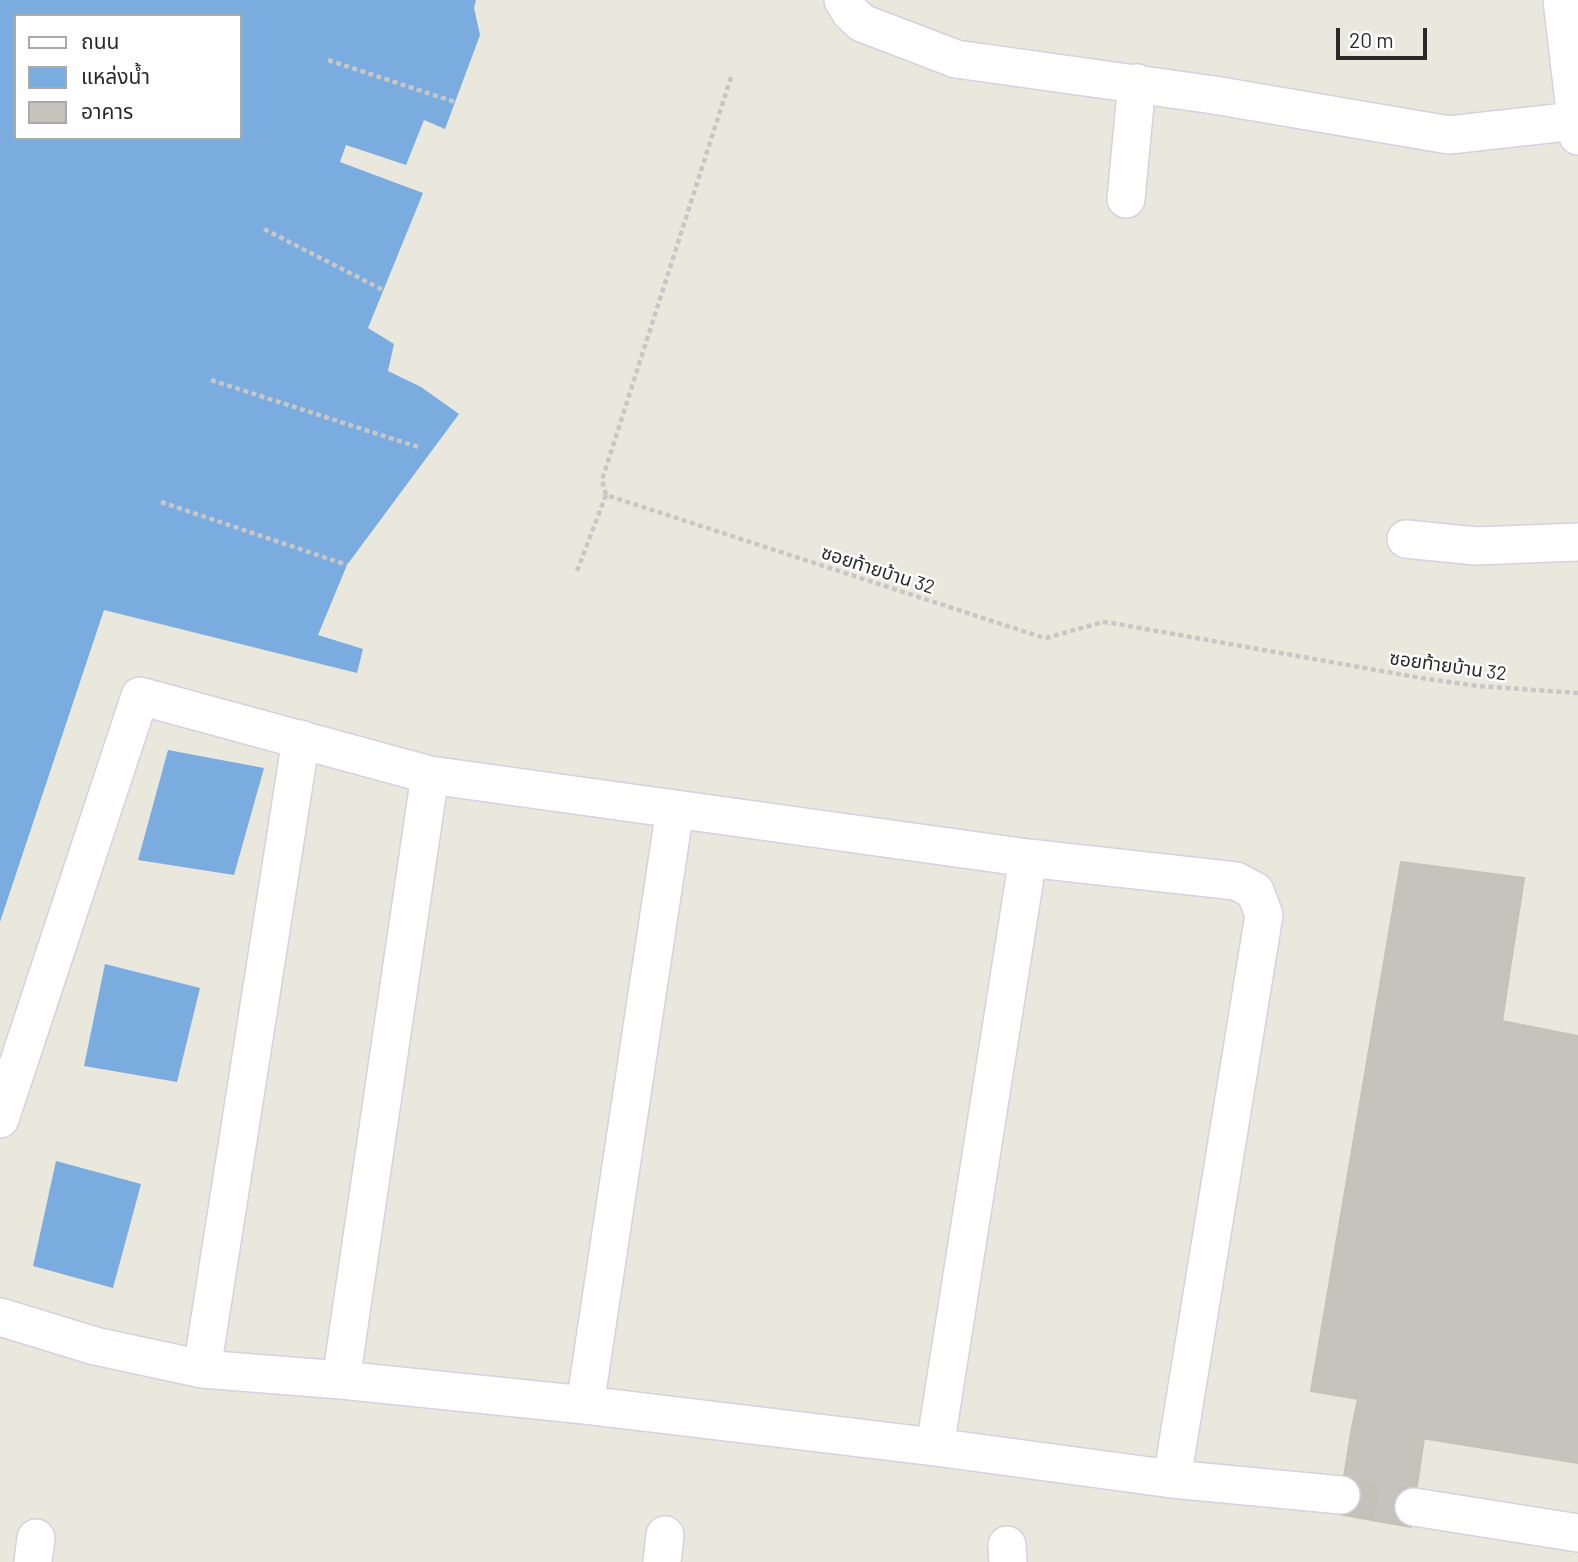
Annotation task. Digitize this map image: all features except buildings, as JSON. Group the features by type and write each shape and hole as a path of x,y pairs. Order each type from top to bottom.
{"street":[{"path":"842,0 862,23 956,58 1138,83 1449,135 1576,128 1568,18"},
{"path":"1126,199 1138,83"},
{"path":"1406,539 1476,546 1578,542"},
{"path":"0,1119 139,696 430,775 1028,858 1236,881 1255,891 1264,915 1172,1479"},
{"path":"202,1368 301,738"},
{"path":"341,1380 430,775"},
{"path":"585,1405 675,809"},
{"path":"935,1447 1028,858"},
{"path":"0,1317 95,1346 202,1368 585,1405 935,1447 1172,1479 1341,1495"},
{"path":"1414,1507 1578,1533"}],"path":[{"path":"328,60 455,102"},
{"path":"577,571 606,495 602,480 731,77"},
{"path":"264,229 383,290"},
{"path":"211,380 421,448"},
{"name":"ซอยท้ายบ้าน 32","path":"606,495 1046,638 1103,622 1421,678 1478,686 1578,693"},
{"path":"161,502 347,565"}],"water":[{"path":"0,0 476,0 474,8 480,35 445,129 424,120 406,165 346,145 340,162 423,193 368,328 394,344 388,371 421,387 459,414 347,565 318,635 363,649 357,673 104,610 0,922"},
{"path":"168,750 264,768 234,875 138,860"},
{"path":"105,964 200,988 177,1082 84,1066"},
{"path":"56,1161 141,1184 113,1288 33,1266"}],"tunnel":[{"path":"1341,1495 1414,1507"}]}
